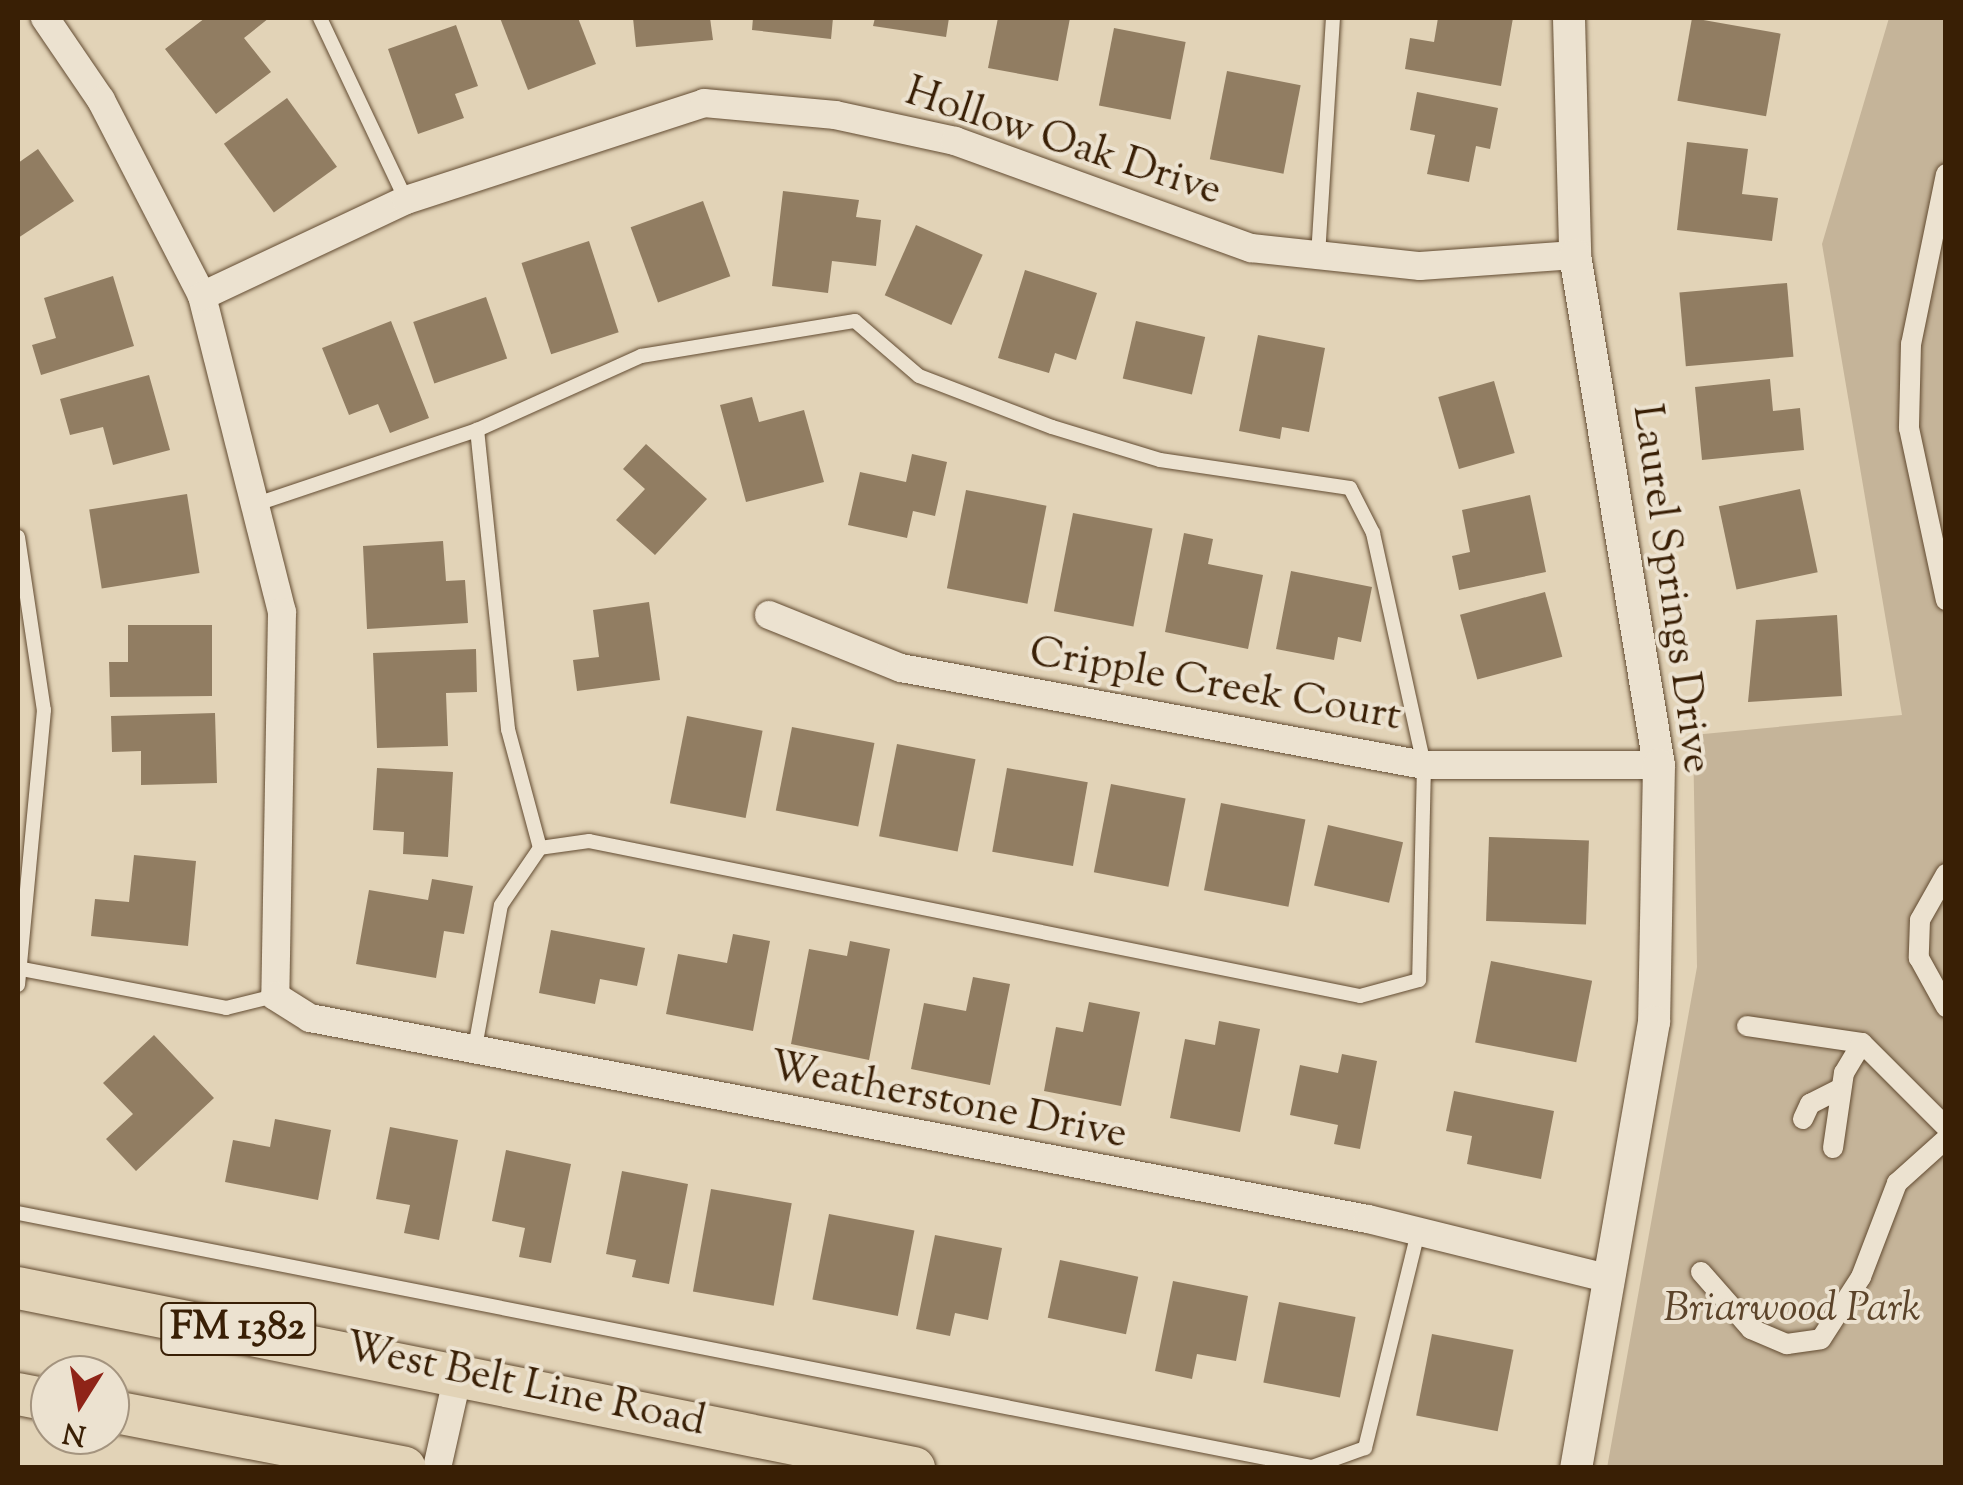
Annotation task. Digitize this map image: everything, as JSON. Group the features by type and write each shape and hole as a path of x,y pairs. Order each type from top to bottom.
{"main road":[{"name":"West Belt Line Road","path":"18,1288 459,1370 914,1468"},
{"name":"FM 1382","path":"130,1416 405,1468"}],"street":[{"path":"45,18 102,100 202,296 282,612 275,996"},
{"name":"Laurel Springs Drive","path":"1569,18 1575,255 1659,766 1654,1022 1576,1468"},
{"name":"Hollow Oak Drive","path":"202,296 406,200 704,103 835,115 955,141 1251,248 1420,266 1575,255"},
{"path":"1946,174 1911,344 1909,428 1946,600"},
{"name":"Cripple Creek Court","path":"769,614 901,668 1424,765 1659,766"},
{"path":"1943,885 1920,920 1919,958 1946,1006"},
{"name":"Weatherstone Drive","path":"275,996 310,1018 474,1053 1418,1232 1610,1280"},
{"path":"1748,1026 1862,1043 1946,1127"},
{"path":"1834,1148 1841,1088 1862,1043"},
{"path":"1804,1118 1810,1104 1841,1088"},
{"path":"1701,1272 1751,1329 1787,1344 1821,1339 1861,1277 1897,1183 1946,1139"},
{"path":"437,1468 459,1370"}],"lane":[{"path":"320,18 406,200"},
{"path":"1318,256 1333,18"},
{"path":"254,504 477,430 641,356 855,321 919,376 1052,427 1160,460 1350,488 1373,533 1424,765 1419,980 1360,996 589,841 540,848 501,905 474,1053"},
{"path":"477,430 508,728 540,848"},
{"path":"18,537 44,710 18,985"},
{"path":"22,969 226,1008 275,996"},
{"path":"18,1213 1312,1467 1338,1466 1365,1448 1418,1232"}],"green space":[{"name":"Briarwood Park","path":"1889,18 1945,18 1945,1467 1607,1468 1697,967 1693,735 1902,715 1822,244"}],"building":[{"path":"205,18 269,18 244,38 271,72 216,114 165,49"},
{"path":"500,18 578,18 596,64 528,90"},
{"path":"633,18 710,18 713,40 636,47"},
{"path":"753,18 833,18 831,39 752,30"},
{"path":"875,18 949,18 946,37 873,26"},
{"path":"998,18 1070,18 1058,81 988,68"},
{"path":"1438,18 1513,18 1501,86 1405,69 1410,38 1434,42"},
{"path":"1692,18 1781,34 1766,116 1677,101"},
{"path":"456,25 478,86 455,94 464,118 418,134 388,49"},
{"path":"1114,28 1186,42 1171,119 1099,106"},
{"path":"1227,71 1301,85 1283,174 1210,159"},
{"path":"1417,92 1498,108 1490,149 1476,146 1469,182 1427,174 1435,135 1410,130"},
{"path":"287,98 337,167 274,213 224,144"},
{"path":"1687,142 1748,149 1742,194 1778,198 1772,241 1677,230"},
{"path":"38,149 74,201 18,238 18,163"},
{"path":"783,191 859,200 856,217 881,220 876,266 832,261 828,293 772,286"},
{"path":"703,201 730,276 658,303 631,227"},
{"path":"916,225 983,255 951,325 885,295"},
{"path":"589,241 619,332 551,354 521,263"},
{"path":"1025,270 1097,293 1076,360 1055,353 1049,373 998,358"},
{"path":"113,276 134,346 41,375 32,345 56,338 44,298"},
{"path":"1787,283 1793,357 1686,366 1679,292"},
{"path":"486,297 507,358 434,384 413,322"},
{"path":"391,321 429,418 390,433 378,404 349,415 322,348"},
{"path":"1136,321 1205,337 1192,394 1123,378"},
{"path":"1258,335 1325,348 1309,432 1282,427 1280,439 1239,431"},
{"path":"149,375 170,450 113,465 103,427 70,435 60,399"},
{"path":"1770,379 1773,411 1800,408 1804,450 1702,460 1695,387"},
{"path":"1494,381 1515,453 1459,469 1438,397"},
{"path":"752,397 759,422 804,410 824,482 746,502 720,405"},
{"path":"646,444 707,499 655,555 616,520 645,489 623,469"},
{"path":"912,454 947,462 935,516 913,511 907,538 848,525 860,472 906,482"},
{"path":"1800,489 1818,572 1736,589 1719,506"},
{"path":"966,490 1046,506 1027,604 947,588"},
{"path":"187,494 200,573 102,589 89,509"},
{"path":"1530,495 1546,572 1459,590 1452,556 1470,552 1462,510"},
{"path":"1073,513 1153,528 1133,627 1054,611"},
{"path":"1184,533 1213,539 1208,564 1263,575 1248,649 1165,632"},
{"path":"443,541 446,581 465,580 468,623 367,629 363,546"},
{"path":"1291,571 1372,587 1361,642 1338,637 1334,660 1276,649"},
{"path":"1545,592 1562,657 1477,679 1460,615"},
{"path":"649,602 660,680 577,691 573,660 599,657 593,610"},
{"path":"1837,615 1842,696 1748,702 1756,620"},
{"path":"128,625 212,625 212,696 110,697 109,662 128,662"},
{"path":"476,649 477,692 446,693 448,746 377,748 373,653"},
{"path":"215,713 217,783 141,785 141,751 112,752 111,716"},
{"path":"687,716 763,731 746,818 670,803"},
{"path":"792,727 874,743 858,826 776,810"},
{"path":"897,744 976,759 958,852 879,836"},
{"path":"377,768 453,772 448,857 403,854 404,832 373,830"},
{"path":"1007,768 1088,782 1073,866 992,852"},
{"path":"1111,784 1186,799 1168,887 1094,872"},
{"path":"1221,803 1305,819 1288,907 1204,890"},
{"path":"1328,825 1403,842 1389,903 1314,885"},
{"path":"1489,837 1589,840 1586,924 1486,921"},
{"path":"134,855 196,861 188,946 91,936 95,899 129,902"},
{"path":"432,879 473,886 464,934 444,931 436,978 356,964 369,890 428,900"},
{"path":"551,930 645,948 637,986 600,979 595,1004 539,993"},
{"path":"733,934 770,941 753,1031 666,1014 678,954 727,963"},
{"path":"850,941 890,949 869,1060 791,1044 809,949 847,956"},
{"path":"1491,961 1592,981 1576,1062 1475,1042"},
{"path":"973,977 1010,984 990,1085 911,1069 924,1003 966,1011"},
{"path":"1089,1002 1140,1012 1121,1106 1044,1091 1056,1027 1083,1032"},
{"path":"1219,1021 1260,1029 1240,1132 1170,1118 1185,1039 1215,1045"},
{"path":"154,1035 214,1098 136,1171 106,1139 133,1114 103,1083"},
{"path":"1342,1054 1377,1061 1360,1149 1334,1144 1338,1125 1290,1115 1300,1065 1338,1073"},
{"path":"1454,1091 1554,1111 1541,1179 1467,1164 1472,1136 1446,1131"},
{"path":"275,1119 331,1130 318,1200 225,1182 233,1140 270,1147"},
{"path":"390,1127 458,1140 439,1240 404,1233 410,1205 376,1199"},
{"path":"506,1150 571,1164 551,1263 519,1257 525,1228 492,1221"},
{"path":"622,1171 688,1184 669,1284 632,1277 636,1260 606,1254"},
{"path":"711,1189 792,1203 774,1306 693,1291"},
{"path":"829,1214 914,1231 898,1316 812,1299"},
{"path":"935,1235 1002,1248 988,1320 955,1313 950,1336 916,1329"},
{"path":"1060,1260 1138,1277 1126,1334 1048,1318"},
{"path":"1173,1281 1248,1296 1236,1361 1197,1354 1192,1379 1155,1371"},
{"path":"1279,1302 1356,1317 1340,1397 1263,1382"},
{"path":"1432,1334 1513,1350 1498,1431 1416,1415"}]}
